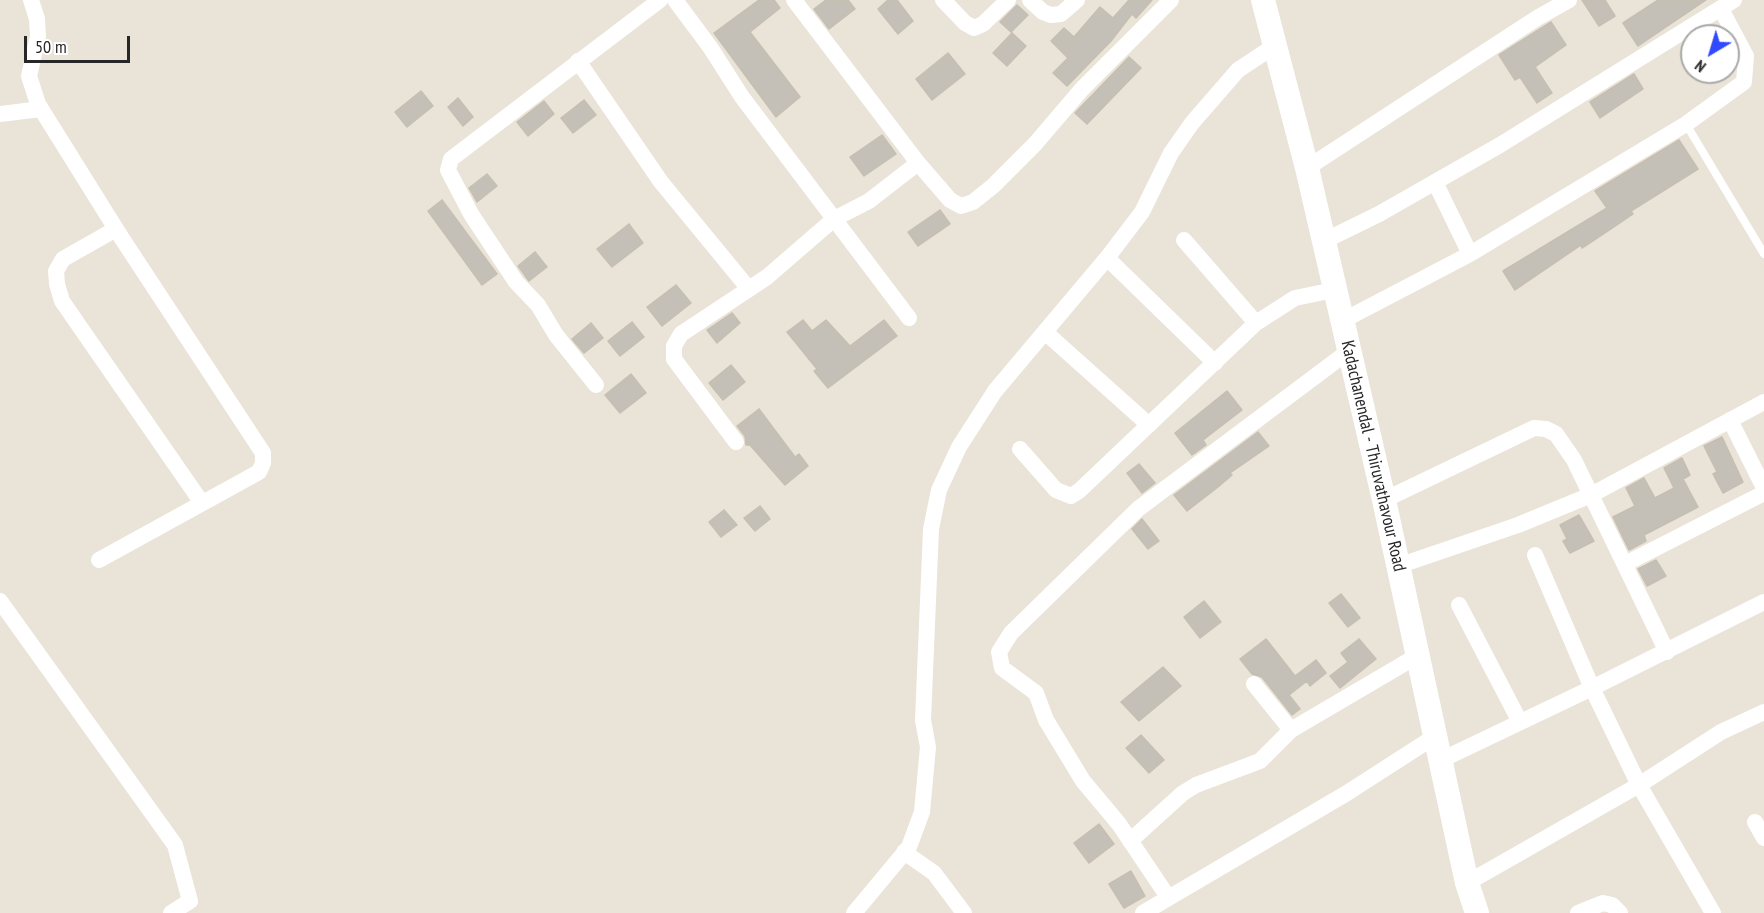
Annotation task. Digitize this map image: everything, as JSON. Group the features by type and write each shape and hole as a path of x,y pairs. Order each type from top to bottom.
{"main road":[{"name":"Kadachanendal - Thiruvathavour Road","path":"1263,0 1307,168 1384,500 1467,883 1477,913"}],"street":[{"path":"31,0 38,19 38,36 29,76 41,109 116,229 263,453 263,463 259,472 99,560"},
{"path":"597,385 556,335 538,305 516,282 471,214 448,170 451,159 660,0"},
{"path":"675,0 710,47 742,97 909,318"},
{"path":"794,0 918,163 950,200 961,206 973,202 993,186 1035,144 1090,81 1171,0"},
{"path":"944,0 965,23 974,28 983,24 1008,0"},
{"path":"1030,0 1043,12 1051,15 1061,14 1077,0"},
{"path":"1307,168 1537,18 1569,0"},
{"path":"1324,241 1511,139 1727,4 1746,56 1744,82 1686,124 1470,254 1342,321"},
{"path":"854,913 904,852 916,833 922,812 927,747 923,720 931,529 939,490 959,447 995,391 1107,258 1142,212 1171,153 1192,123 1238,70 1276,45"},
{"path":"578,61 661,182 749,289"},
{"path":"0,114 41,109"},
{"path":"736,442 674,359 674,346 681,334 767,277 834,219 869,201 918,163"},
{"path":"1435,182 1470,254"},
{"path":"116,229 63,259 56,272 62,301 202,503"},
{"path":"1184,240 1256,323"},
{"path":"1107,258 1215,363"},
{"path":"1020,449 1056,490 1071,496 1079,491 1256,323 1295,298 1334,290"},
{"path":"1045,332 1149,425"},
{"path":"1168,897 1130,841 1083,781 1046,720 1036,693 1002,668 999,660 1002,644 1138,509 1349,351"},
{"path":"1398,566 1518,525 1591,495 1764,402"},
{"path":"1730,420 1764,488"},
{"path":"1384,500 1534,428 1546,429 1556,434 1574,460 1667,651"},
{"path":"1625,564 1764,493"},
{"path":"1535,555 1592,688 1639,785 1713,913"},
{"path":"0,601 175,845 190,901 171,913"},
{"path":"1143,913 1347,792 1438,748 1520,722 1764,602"},
{"path":"1459,605 1520,722"},
{"path":"1130,841 1183,793 1196,785 1260,761 1291,730 1417,656"},
{"path":"1254,684 1291,730"},
{"path":"1467,883 1639,785 1721,732 1764,712"},
{"path":"1755,822 1764,838"},
{"path":"904,852 934,873 964,913"},
{"path":"1578,913 1603,903 1612,905 1620,913"}],"lane":[{"path":"1686,124 1764,254"}],"building":[{"path":"759,0 774,0 780,8 750,32 800,97 776,117 714,33"},
{"path":"826,0 848,0 855,9 829,29 814,9"},
{"path":"888,0 897,0 913,21 898,34 878,9"},
{"path":"1129,0 1152,0 1136,18 1132,14 1111,41 1067,86 1053,73 1068,58 1051,41 1064,28 1074,37 1100,7 1113,18"},
{"path":"1582,0 1605,0 1615,16 1599,26"},
{"path":"1658,0 1706,0 1638,46 1623,23"},
{"path":"1017,5 1028,15 1011,32 1000,22"},
{"path":"1551,22 1566,45 1535,67 1552,93 1537,103 1520,77 1515,80 1499,55"},
{"path":"1012,33 1026,46 1007,66 993,53"},
{"path":"948,53 965,74 932,100 916,79"},
{"path":"1129,57 1141,68 1087,124 1075,113"},
{"path":"1634,74 1643,89 1600,118 1590,102"},
{"path":"421,91 433,106 407,127 395,112"},
{"path":"458,98 473,117 463,126 448,107"},
{"path":"584,100 596,115 573,133 561,118"},
{"path":"544,101 554,114 528,136 517,122"},
{"path":"882,135 896,154 864,176 850,157"},
{"path":"1679,140 1698,169 1631,211 1633,214 1605,233 1582,248 1581,245 1515,290 1503,271 1607,208 1595,191"},
{"path":"487,174 497,186 477,202 469,188"},
{"path":"442,200 497,274 482,285 428,211"},
{"path":"940,210 950,224 918,246 908,232"},
{"path":"629,224 643,243 612,267 597,249"},
{"path":"535,252 547,267 529,281 518,266"},
{"path":"676,285 691,303 662,326 647,307"},
{"path":"732,313 740,323 717,343 707,330"},
{"path":"803,320 812,331 826,320 850,346 884,320 897,336 828,388 814,371 817,369 787,332"},
{"path":"632,322 644,337 620,356 608,341"},
{"path":"591,323 603,338 584,353 572,339"},
{"path":"731,365 745,382 723,400 709,383"},
{"path":"631,374 646,393 620,413 605,395"},
{"path":"1227,391 1242,410 1203,440 1206,445 1192,455 1175,433"},
{"path":"759,409 795,457 799,454 808,466 785,485 750,445 746,445 745,436 737,426"},
{"path":"1258,432 1269,446 1230,473 1232,475 1187,511 1174,495"},
{"path":"1722,437 1743,482 1723,493 1713,474 1717,472 1704,446"},
{"path":"1682,458 1690,475 1683,479 1698,507 1644,535 1646,541 1629,550 1613,517 1635,506 1626,488 1644,478 1655,498 1674,488 1664,468"},
{"path":"1139,464 1155,483 1142,493 1127,473"},
{"path":"760,506 770,519 755,531 744,518"},
{"path":"724,510 737,525 721,537 709,522"},
{"path":"1579,515 1594,541 1570,553 1563,541 1567,539 1560,525"},
{"path":"1142,519 1159,541 1148,549 1132,529"},
{"path":"1656,560 1666,576 1647,586 1638,569"},
{"path":"1341,594 1360,618 1348,627 1329,603"},
{"path":"1204,601 1221,622 1200,638 1184,617"},
{"path":"1266,639 1295,676 1316,660 1326,673 1310,686 1307,681 1289,695 1300,709 1292,715 1262,677 1252,674 1240,659"},
{"path":"1359,639 1376,659 1340,688 1330,676 1348,662 1341,653"},
{"path":"1163,667 1181,686 1139,721 1121,702"},
{"path":"1141,735 1164,760 1149,773 1126,748"},
{"path":"1099,824 1114,844 1089,863 1074,843"},
{"path":"1131,871 1145,896 1124,908 1109,884"}]}
